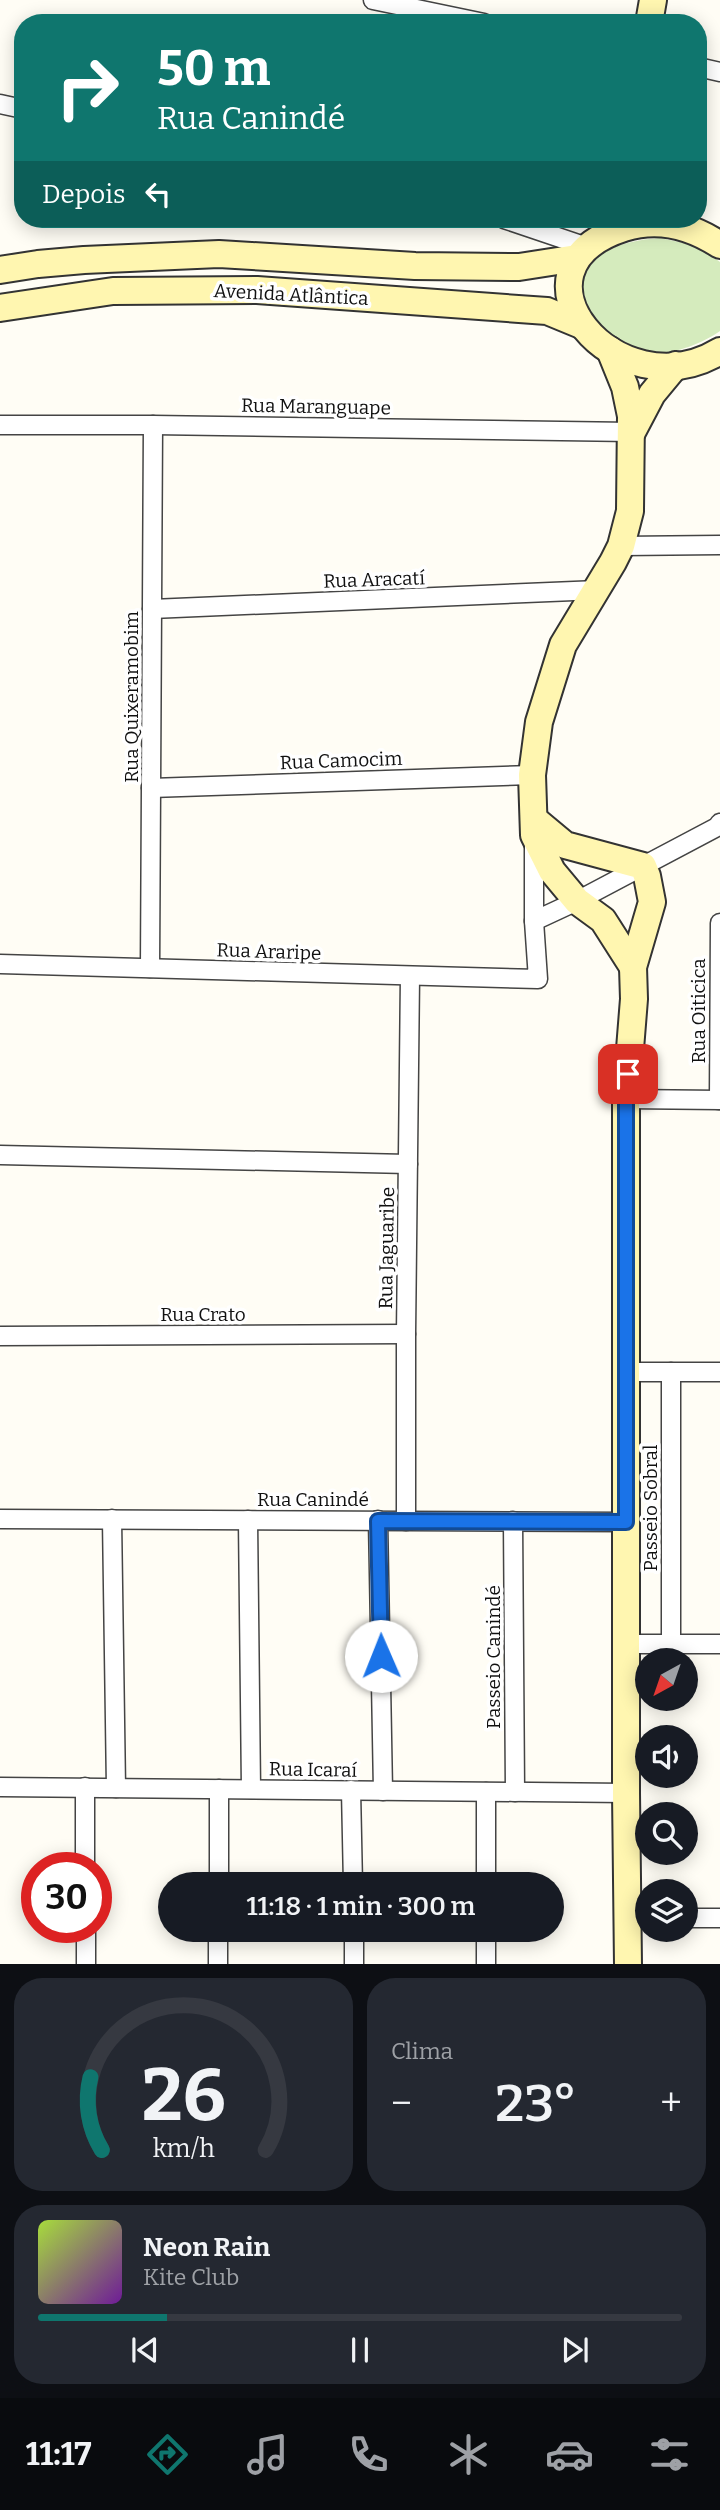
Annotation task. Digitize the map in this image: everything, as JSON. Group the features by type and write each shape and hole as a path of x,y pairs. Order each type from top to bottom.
{"street":[{"path":"373,0 441,14"},
{"path":"527,228 579,248 593,228"},
{"name":"Avenida Atlântica","path":"0,270 84,260 219,254 441,266 519,267 579,248 624,228"},
{"name":"Avenida Atlântica","path":"691,228 720,244"},
{"name":"Avenida Atlântica","path":"579,248 570,274 569,292 581,325"},
{"name":"Avenida Atlântica","path":"0,308 113,291 257,290 547,311 581,325 610,350 638,363 655,366 676,366 701,360 720,351"},
{"path":"610,350 625,387 632,432 630,511 621,546 564,645 540,722 532,775 534,921 577,901 718,825"},
{"path":"632,432 652,394 676,366"},
{"name":"Rua Maranguape","path":"0,425 632,432"},
{"name":"Rua Quixeramobim","path":"150,968 153,425"},
{"path":"621,546 720,545"},
{"name":"Rua Aracatí","path":"152,609 598,590"},
{"name":"Rua Camocim","path":"151,788 532,775"},
{"path":"534,827 565,845 643,866"},
{"path":"534,827 552,871 577,901 603,920 633,967"},
{"path":"635,1887 626,1793 626,1100 634,999 633,967 652,902 643,866"},
{"path":"603,920 638,912 652,902"},
{"name":"Rua Araripe","path":"0,964 538,979 534,921"},
{"name":"Rua Oiticica","path":"720,923 720,1100"},
{"name":"Rua Jaguaribe","path":"406,1521 410,976"},
{"path":"626,1100 720,1100"},
{"path":"0,1155 408,1164"},
{"name":"Rua Crato","path":"0,1336 406,1334"},
{"path":"626,1372 720,1371"},
{"name":"Passeio Sobral","path":"671,1372 671,1644"},
{"name":"Rua Canindé","path":"0,1519 626,1522"},
{"path":"112,1519 116,1788"},
{"path":"248,1520 251,1789"},
{"path":"378,1521 383,1791"},
{"name":"Passeio Canindé","path":"513,1521 515,1792"},
{"path":"626,1644 720,1644"},
{"name":"Rua Icaraí","path":"0,1787 626,1793"},
{"path":"85,1787 85,1852"},
{"path":"219,1789 219,1872"},
{"path":"351,1790 353,1872"},
{"path":"486,1792 486,1872"},
{"path":"698,1918 720,1918"},
{"path":"628,1964 635,1932"},
{"path":"218,1942 218,1964"},
{"path":"354,1942 354,1964"},
{"path":"486,1942 486,1964"},
{"path":"86,1943 86,1964"}],"green space":[{"path":"660,238 698,246 720,262 720,331 683,349 641,352 616,342 581,306 581,282 587,268 604,252 626,243"}],"route":[{"path":"381,1656 378,1521 626,1522 628,1074"}]}
